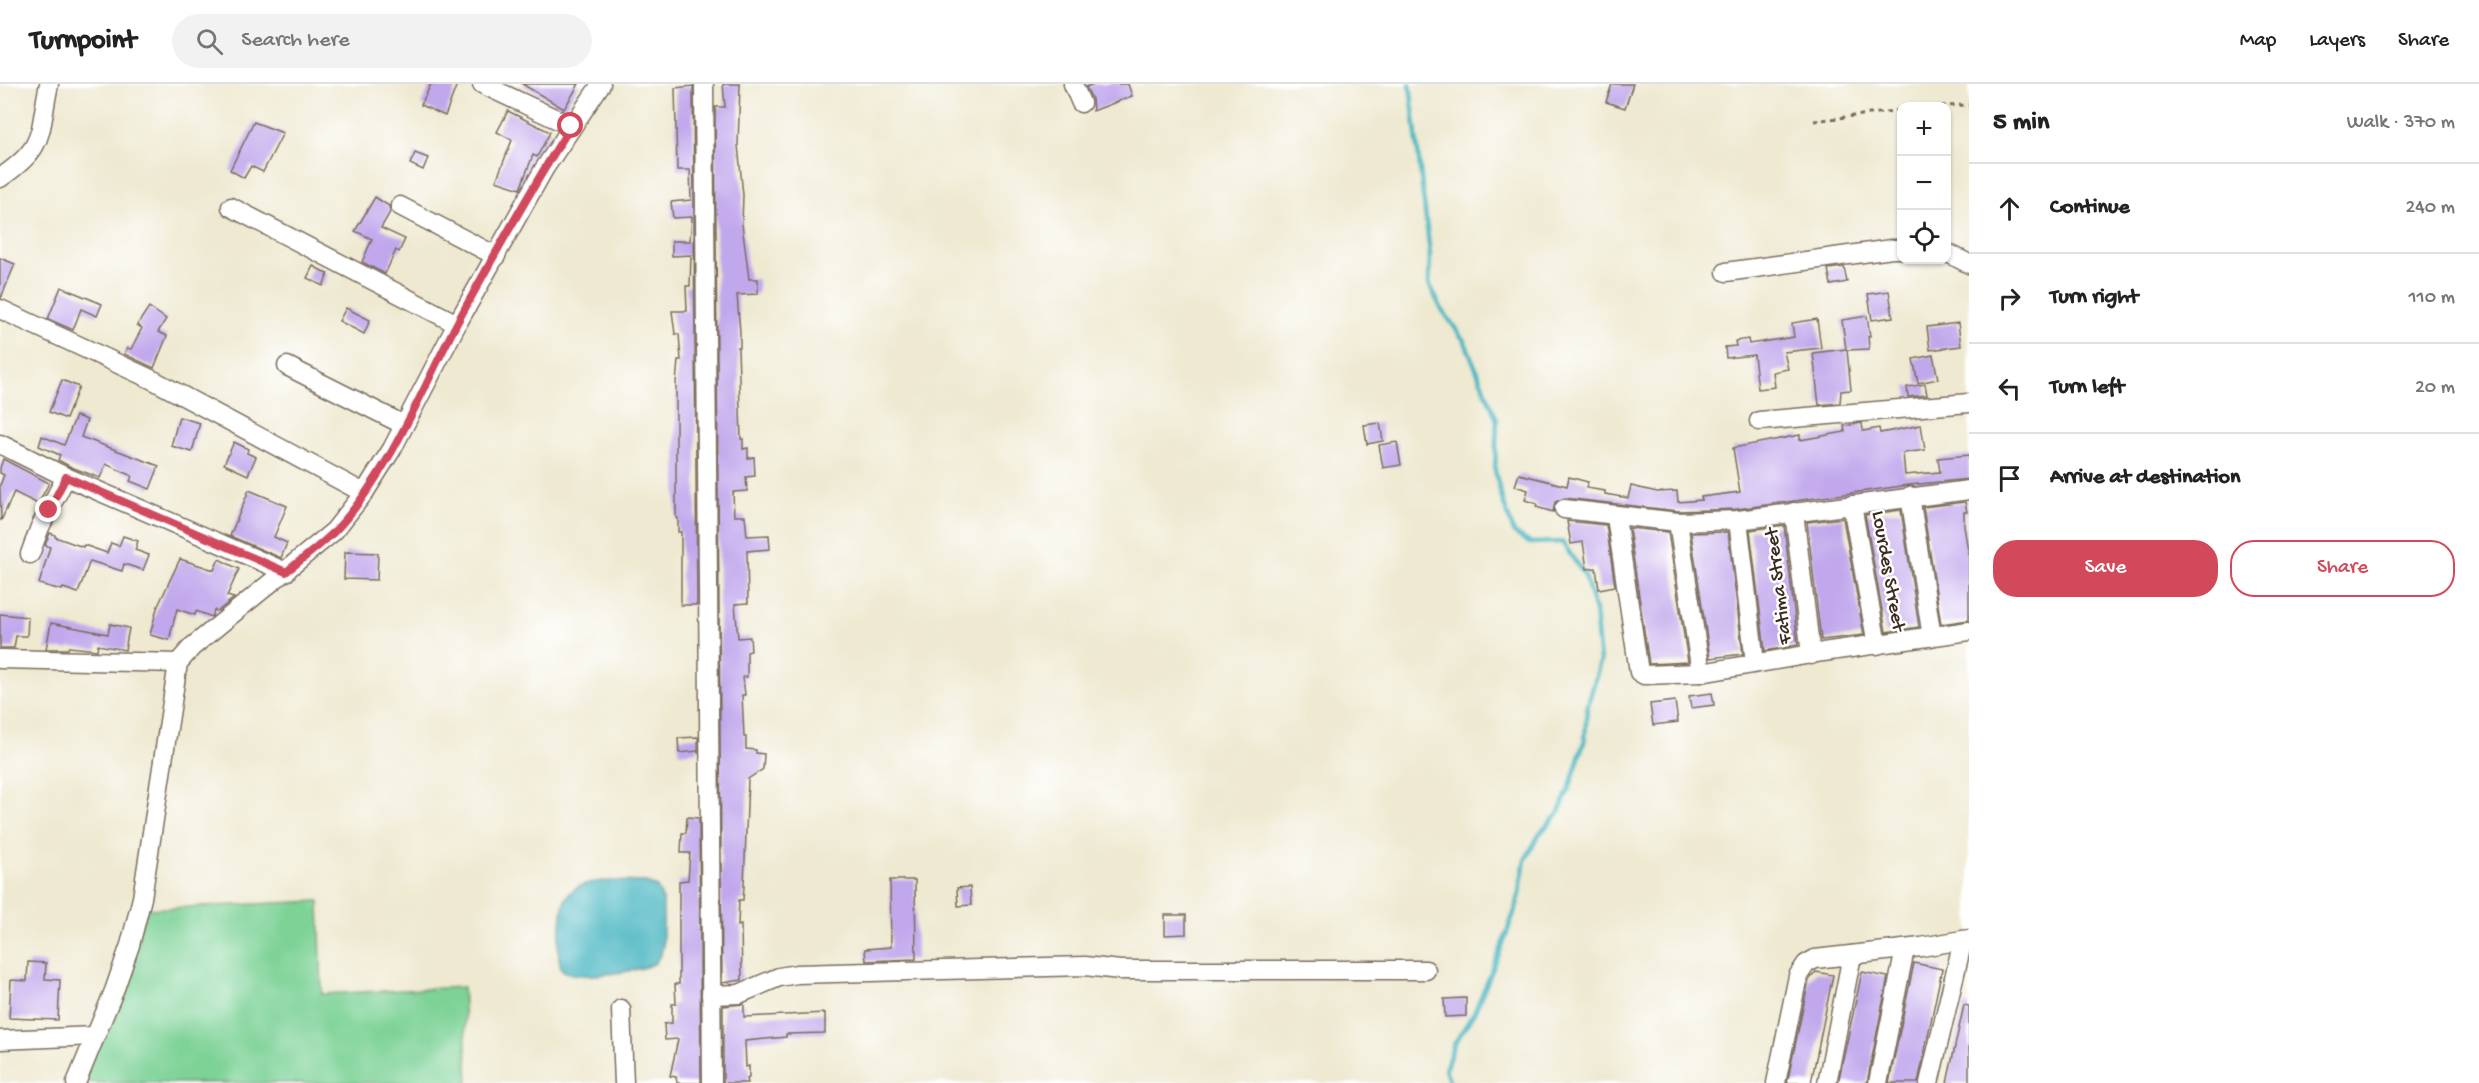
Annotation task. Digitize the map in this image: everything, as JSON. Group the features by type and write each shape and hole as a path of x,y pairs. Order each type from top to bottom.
{"street":[{"path":"0,178 19,165 35,147 45,112 49,84"},
{"path":"482,84 571,126"},
{"path":"76,1083 114,991 130,945 142,898 178,663 192,647 334,531 364,493 404,425 457,324 544,169 601,84"},
{"path":"704,84 711,1083"},
{"path":"1073,84 1081,103"},
{"path":"400,206 496,256"},
{"path":"231,207 457,324"},
{"path":"1726,272 1897,249"},
{"path":"1951,254 1969,264"},
{"path":"0,309 155,381 364,493"},
{"path":"287,366 404,425"},
{"path":"1759,421 1969,403"},
{"path":"0,444 66,477 286,572"},
{"path":"30,554 40,527 66,477"},
{"path":"1564,509 1678,522 1738,520 1911,496 1968,495"},
{"path":"1911,496 1932,637"},
{"name":"Lourdes Street","path":"1852,505 1877,645"},
{"name":"Fatima Street","path":"1794,512 1810,656"},
{"path":"1616,516 1639,672 1652,675 1701,673 1969,631"},
{"path":"1738,520 1755,663"},
{"path":"1678,522 1701,673"},
{"path":"0,659 178,663"},
{"path":"1776,1083 1798,976 1806,964 1815,959 1905,949 1966,939 1929,1083"},
{"path":"1878,1083 1905,949"},
{"path":"1827,1083 1852,955"},
{"path":"711,995 739,994 779,977 797,974 1085,966 1120,970 1426,970"},
{"path":"621,1009 624,1083"},
{"path":"0,1040 95,1036"}],"path":[{"path":"1951,106 1969,105"},
{"path":"1814,121 1897,111"}],"green space":[{"path":"319,901 322,994 463,987 468,1083 84,1083 147,909"}],"water":[{"path":"601,881 644,882 657,887 663,900 663,947 655,963 608,974 580,975 562,970 558,948 562,911 566,898 572,891 580,886"}],"building":[{"path":"431,84 457,84 445,116 421,105"},
{"path":"522,84 579,84 564,109"},
{"path":"723,84 740,84 738,145 743,195 742,224 749,279 758,279 758,294 737,295 740,332 740,347 738,347 741,439 743,439 743,449 748,448 748,458 754,457 755,476 746,477 747,491 733,492 734,516 745,516 747,536 769,535 770,549 747,551 748,603 735,604 738,638 750,637 751,651 747,652 747,677 743,677 745,695 742,695 746,749 764,754 763,769 748,779 744,886 743,900 739,900 738,926 741,925 742,980 722,983 715,107 725,107"},
{"path":"1094,84 1128,84 1132,96 1093,111 1092,99 1086,87"},
{"path":"1612,84 1633,84 1625,108 1606,102"},
{"path":"693,86 697,605 681,605 681,532 678,532 678,518 676,518 676,383 678,360 681,360 679,334 675,334 672,311 687,311 686,286 690,286 691,255 672,256 672,241 690,241 692,217 673,218 671,202 691,200 690,170 677,170 675,88"},
{"path":"508,111 550,132 537,157 533,155 520,189 496,181 512,140 497,132"},
{"path":"254,122 283,133 263,172 251,166 244,178 230,170"},
{"path":"415,153 428,158 423,170 410,164"},
{"path":"375,197 389,206 390,212 381,228 405,239 399,252 396,250 385,274 362,262 372,239 355,231"},
{"path":"0,258 15,264 1,298 0,298"},
{"path":"313,266 328,274 323,286 307,278"},
{"path":"1844,267 1847,282 1831,285 1828,269"},
{"path":"61,287 102,304 97,316 81,309 73,330 48,319"},
{"path":"1889,291 1893,317 1872,320 1868,294"},
{"path":"149,307 166,319 158,332 167,336 154,368 124,354 127,348 131,349 142,328 137,325"},
{"path":"346,308 370,320 364,334 339,321"},
{"path":"1867,316 1869,349 1847,350 1851,390 1841,391 1840,403 1819,405 1813,353 1846,349 1842,320"},
{"path":"1817,319 1821,348 1784,352 1788,369 1773,372 1775,387 1758,389 1754,355 1726,358 1725,347 1736,346 1735,341 1748,339 1749,344 1794,337 1792,323"},
{"path":"1958,323 1961,346 1930,350 1927,327"},
{"path":"1933,355 1938,379 1918,383 1913,359"},
{"path":"62,380 79,387 66,419 49,412"},
{"path":"1925,384 1927,395 1908,397 1907,387"},
{"path":"76,416 87,420 81,437 159,466 150,489 130,481 132,476 106,464 100,478 71,467 58,460 60,455 39,446 42,436 64,445"},
{"path":"179,417 200,423 192,452 171,446"},
{"path":"1380,423 1383,441 1367,444 1364,425"},
{"path":"1862,423 1863,431 1879,428 1880,433 1921,425 1925,450 1903,453 1905,475 1940,472 1938,458 1969,455 1969,479 1737,509 1678,511 1565,498 1555,502 1553,512 1536,507 1537,504 1525,500 1528,490 1515,486 1519,474 1567,486 1569,477 1588,482 1586,488 1628,498 1631,486 1657,492 1677,491 1678,502 1702,500 1701,497 1740,492 1733,448 1800,435 1800,440 1845,432 1844,426"},
{"path":"234,442 248,449 247,453 256,457 248,475 224,464"},
{"path":"1397,442 1401,465 1383,468 1379,445"},
{"path":"3,459 49,483 38,504 14,492 1,521 0,485 4,475 0,473 0,468"},
{"path":"249,490 287,506 274,537 287,543 281,558 230,536"},
{"path":"1965,502 1967,512 1964,512 1964,526 1969,557 1969,620 1941,624 1923,507"},
{"path":"1901,510 1919,627 1886,632 1865,515"},
{"path":"1843,518 1864,635 1821,640 1807,522"},
{"path":"1567,521 1606,525 1615,586 1599,589 1596,568 1587,569 1583,542 1571,544"},
{"path":"1784,525 1798,645 1765,651 1750,530"},
{"path":"1629,528 1668,532 1688,662 1649,664"},
{"path":"1728,532 1743,654 1710,658 1691,533"},
{"path":"50,533 83,547 84,545 107,553 111,543 119,546 123,536 138,541 135,550 149,555 143,570 124,564 122,571 90,561 78,593 63,588 62,590 39,584 50,547 45,545"},
{"path":"345,552 378,553 377,580 344,579"},
{"path":"180,559 214,570 219,559 239,569 227,596 234,598 218,611 214,610 212,617 196,611 195,615 177,609 169,640 150,635 157,608"},
{"path":"0,614 28,617 27,636 16,636 14,648 0,648"},
{"path":"51,623 108,634 110,624 129,628 125,650 98,645 97,650 69,647 68,649 46,649"},
{"path":"1712,693 1714,705 1691,708 1689,696"},
{"path":"1675,701 1678,722 1653,725 1650,704"},
{"path":"698,737 698,751 679,753 678,738"},
{"path":"687,817 699,818 701,1083 677,1083 676,1077 670,1076 678,1039 665,1040 664,1024 672,1023 672,1004 676,1004 675,984 679,984 679,881 688,880 690,853 681,853 682,833 686,833"},
{"path":"890,880 915,880 916,959 866,961 865,949 891,947"},
{"path":"970,887 971,905 958,906 957,888"},
{"path":"1165,915 1186,915 1186,934 1165,935"},
{"path":"28,962 46,963 45,979 60,980 58,1020 9,1018 11,980 27,981"},
{"path":"1914,963 1942,969 1918,1083 1889,1083"},
{"path":"1816,972 1833,975 1811,1083 1787,1083 1809,980"},
{"path":"1862,972 1888,977 1867,1083 1838,1083"},
{"path":"1466,998 1466,1016 1445,1017 1444,999"},
{"path":"744,1004 744,1017 825,1013 825,1033 786,1034 786,1037 745,1041 746,1067 749,1066 748,1083 723,1083 723,1006"},
{"path":"1964,1005 1969,1006 1969,1083 1947,1083"}],"waterway":[{"path":"1410,84 1430,254 1429,284 1441,308 1465,342 1497,420 1495,471 1514,533 1530,543 1562,542 1585,576 1595,611 1600,662 1587,708 1585,739 1569,789 1558,814 1540,833 1525,860 1517,905 1499,954 1474,1013 1454,1044 1445,1070 1450,1083"}],"route":[{"path":"49,510 66,477 286,572 334,531 364,493 392,448 457,324 544,169 571,126"}]}
